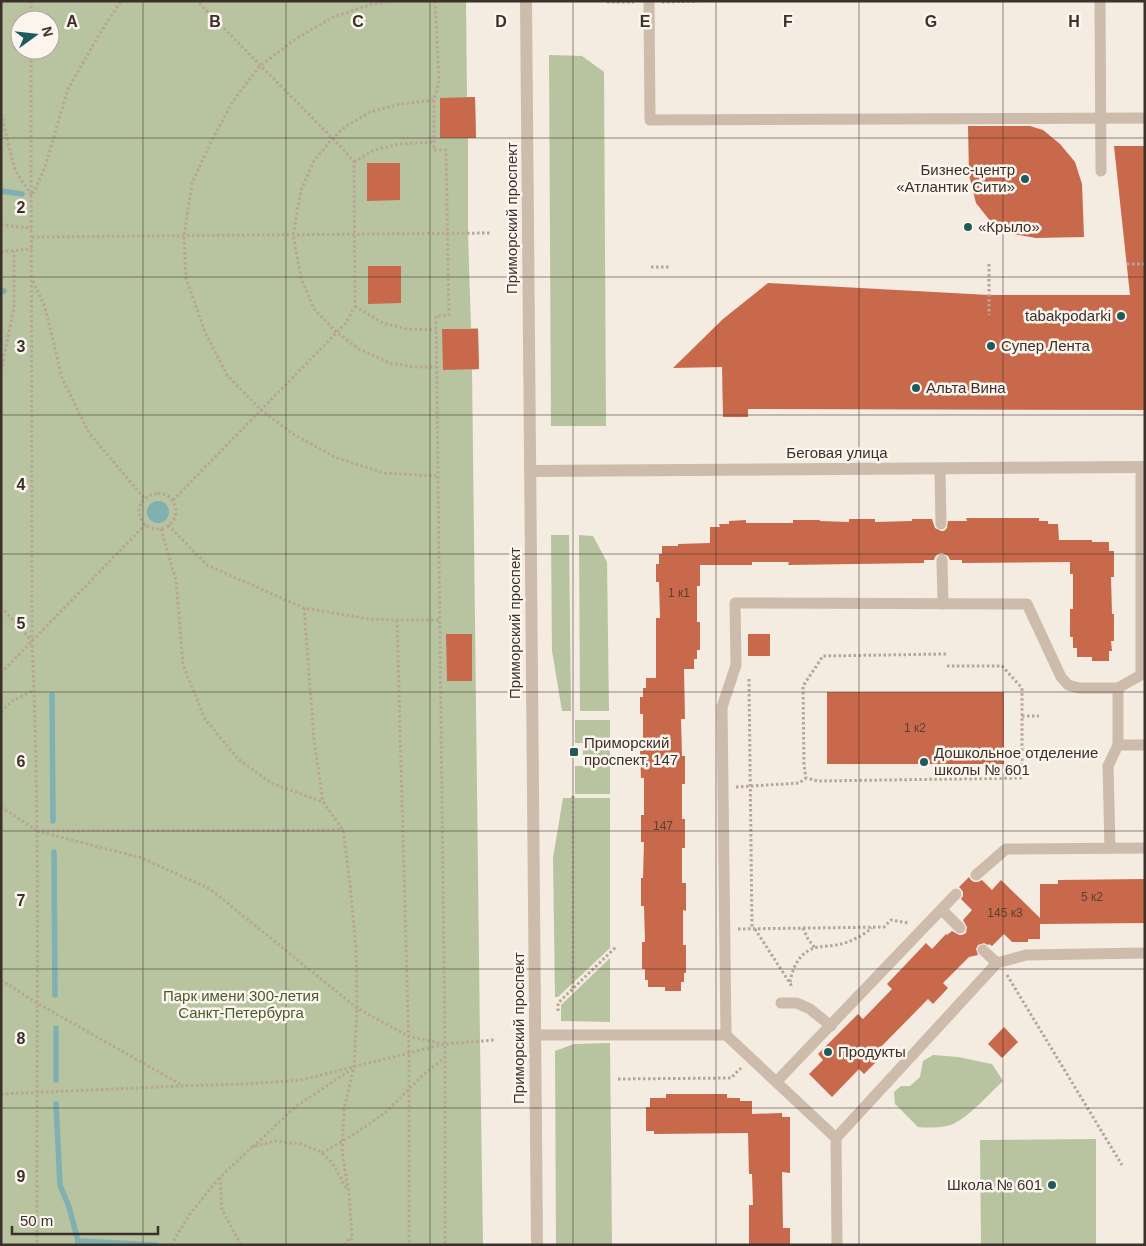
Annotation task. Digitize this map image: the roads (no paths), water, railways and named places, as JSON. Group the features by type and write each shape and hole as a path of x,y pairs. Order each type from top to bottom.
{"street":[{"name":"Приморский проспект","path":"526,1 537,1245"},
{"name":"Беговая улица","path":"530,471 1143,467"}],"lane":[{"path":"649,1 650,120 1145,118"},
{"path":"1100,1 1101,171"},
{"path":"726,1034 722,707 736,665 735,603 1027,604 1061,677 1068,686 1079,688 1118,688 1141,675 1143,467"},
{"path":"940,468 941,524"},
{"path":"942,560 943,604"},
{"path":"1110,848 1108,766 1118,745 1118,688"},
{"path":"1118,745 1145,745"},
{"path":"976,875 1006,849 1145,848"},
{"path":"777,1081 956,894"},
{"path":"942,910 960,928"},
{"path":"983,950 997,963"},
{"path":"837,1245 836,1138 997,963 1026,955 1145,953"},
{"path":"781,1003 797,1003 810,1008 831,1026"},
{"path":"535,1035 726,1034 836,1138"}],"water":[{"path":"158,501 166,504 169,512 166,520 158,523 150,520 147,512 150,504"}],"waterway":[{"path":"1,191 22,194"},
{"path":"52,695 53,821"},
{"path":"54,852 55,995"},
{"path":"56,1028 56,1080"},
{"path":"56,1104 60,1185 69,1207 78,1245"},
{"path":"78,1241 156,1245"}],"place":[{"name":"Бизнес-центр «Атлантик Сити»","path":"1025,179"},
{"name":"«Крыло»","path":"968,227"},
{"name":"tabakpodarki","path":"1121,316"},
{"name":"Супер Лента","path":"991,346"},
{"name":"Альта Вина","path":"916,388"},
{"name":"Приморский проспект, 147","path":"574,752"},
{"name":"Дошкольное отделение школы № 601","path":"924,762"},
{"name":"Продукты","path":"828,1052"},
{"name":"Школа № 601","path":"1052,1185"}],"park label":[{"name":"Парк имени 300-летия Санкт-Петербурга","path":"241,1004"}]}
